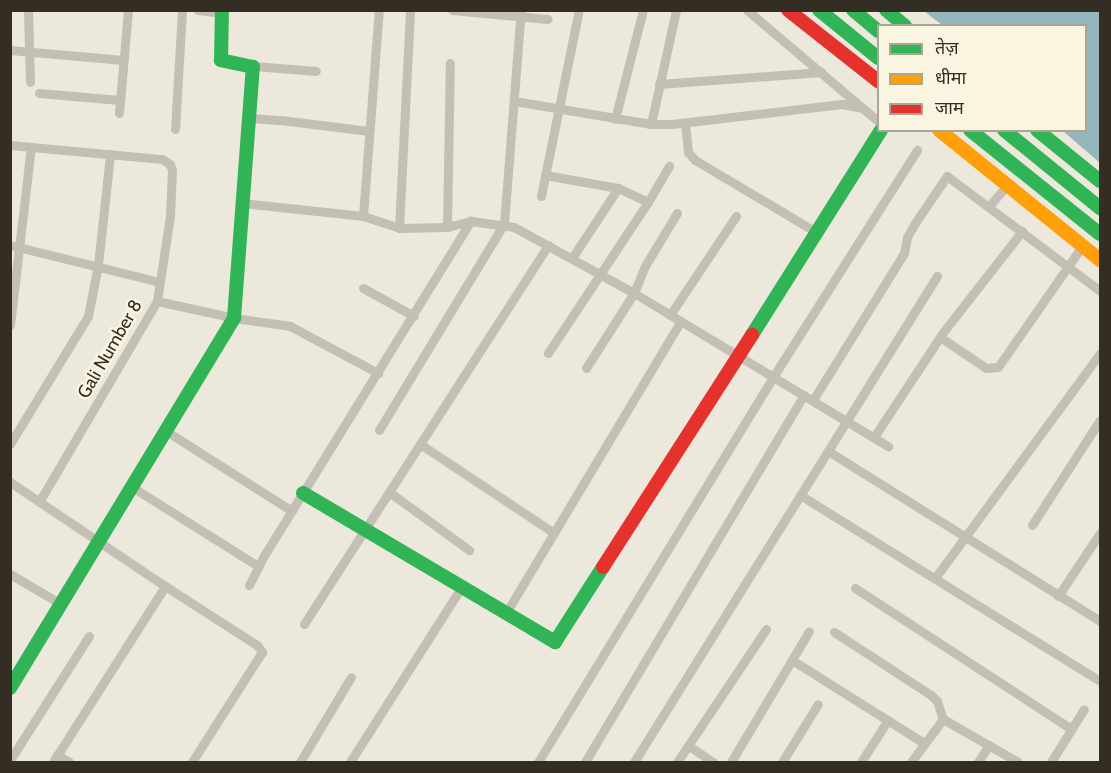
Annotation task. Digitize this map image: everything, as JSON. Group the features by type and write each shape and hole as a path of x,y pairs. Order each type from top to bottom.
{"main road":[{"path":"788,10 877,79"},
{"path":"819,10 877,56"},
{"path":"853,10 877,29"},
{"path":"886,10 903,24"},
{"path":"12,682 234,318 253,66 221,60 222,12"},
{"path":"303,493 555,642 818,233 880,132"},
{"path":"941,132 1004,189 1079,249 1101,260"},
{"path":"973,132 1101,234"},
{"path":"1006,132 1101,208"},
{"path":"1040,132 1101,181"}],"street":[{"path":"28,10 30,82"},
{"path":"119,113 128,10"},
{"path":"175,129 182,10"},
{"path":"198,10 222,12"},
{"path":"363,216 379,10"},
{"path":"399,228 410,10"},
{"path":"452,10 521,14 548,19"},
{"path":"541,196 556,110 579,10"},
{"path":"615,119 643,10"},
{"path":"651,124 676,10"},
{"path":"747,10 877,119"},
{"path":"379,430 504,224 521,14"},
{"path":"10,50 124,60"},
{"path":"447,227 450,63"},
{"path":"253,66 316,70"},
{"path":"659,84 822,72"},
{"path":"39,93 120,99"},
{"path":"514,100 556,110 651,124 685,123 842,104 862,108"},
{"path":"249,118 369,131"},
{"path":"685,123 688,152 695,160 818,233"},
{"path":"10,145 110,154 98,265 88,316 10,444"},
{"path":"10,325 15,246 31,147"},
{"path":"538,762 773,377 917,150"},
{"name":"Gali Number 8","path":"39,501 158,301 170,216 172,170 170,164 162,159 110,154"},
{"path":"548,353 648,202 669,166"},
{"path":"545,175 618,188 648,202"},
{"path":"585,762 808,398 904,253 907,237 947,176 991,204 1022,231 1069,263 1101,291"},
{"path":"573,258 618,188"},
{"path":"991,204 1004,189"},
{"path":"243,203 363,216 399,228 447,227 471,221 504,224 573,258 634,293 888,446"},
{"path":"586,368 634,293 645,266 677,213"},
{"path":"670,315 736,216"},
{"path":"249,585 292,511 471,221"},
{"path":"874,437 940,337 1022,231"},
{"path":"304,624 548,245"},
{"path":"15,246 159,282"},
{"path":"940,337 986,368 998,367 1079,249"},
{"path":"634,762 937,276"},
{"path":"363,288 414,316"},
{"path":"158,301 234,318 290,327 378,373"},
{"path":"506,613 681,321"},
{"path":"935,578 1101,353"},
{"path":"1032,525 1101,420"},
{"path":"166,432 292,511"},
{"path":"420,444 554,533"},
{"path":"828,451 1101,621"},
{"path":"10,482 257,645 262,652 192,762"},
{"path":"132,487 258,567"},
{"path":"389,492 469,550"},
{"path":"800,495 1097,679 1101,667"},
{"path":"1058,596 1101,533"},
{"path":"10,574 61,604"},
{"path":"69,762 55,759 165,586"},
{"path":"350,762 462,586"},
{"path":"855,588 1071,729"},
{"path":"677,762 766,629"},
{"path":"731,762 809,631"},
{"path":"834,632 931,695 937,701 943,719 1018,762"},
{"path":"10,760 89,636"},
{"path":"792,660 924,743"},
{"path":"300,762 351,678"},
{"path":"782,762 818,704"},
{"path":"1051,762 1084,709"},
{"path":"911,762 943,719"},
{"path":"861,762 888,720"},
{"path":"978,762 989,745"},
{"path":"688,746 713,762"}],"water":[{"path":"924,11 1100,11 1100,163 1064,132 1087,132 1087,24 941,24"}],"traffic: fast":[{"path":"10,688 234,318 253,67 221,60 222,10"},
{"path":"819,10 877,57"},
{"path":"853,10 877,30"},
{"path":"886,10 903,24"},
{"path":"752,335 880,132"},
{"path":"972,132 1100,234"},
{"path":"1006,132 1100,208"},
{"path":"1039,132 1100,181"},
{"path":"303,493 555,642 603,567"}],"traffic: slow":[{"path":"941,132 1100,260"}],"traffic: jam":[{"path":"788,10 877,80"},
{"path":"603,567 752,335"}]}
